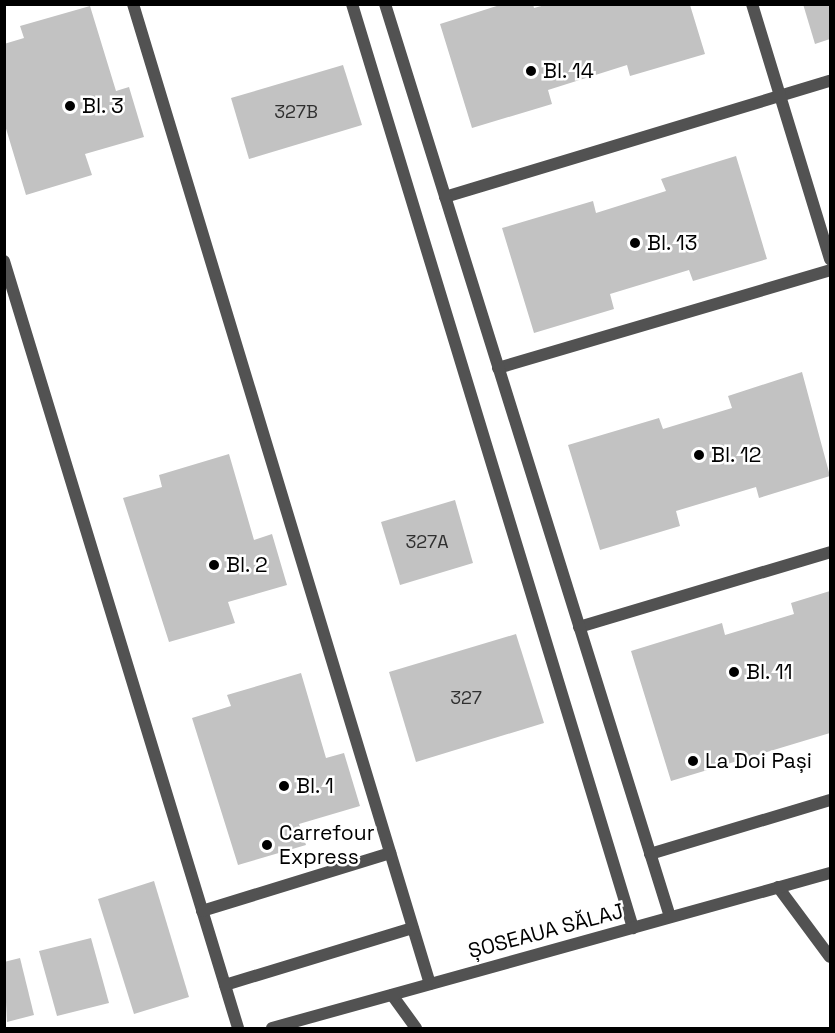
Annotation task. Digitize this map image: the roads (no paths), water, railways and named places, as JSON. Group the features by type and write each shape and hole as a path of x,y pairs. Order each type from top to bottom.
{"street":[{"path":"132,4 430,984"},
{"path":"352,4 633,928"},
{"path":"385,4 670,917"},
{"path":"753,4 831,259"},
{"path":"445,197 831,81"},
{"path":"4,261 238,1029"},
{"path":"498,368 831,270"},
{"path":"579,627 831,552"},
{"path":"651,854 831,800"},
{"path":"202,911 390,853"},
{"name":"ȘOSEAUA SĂLAJ","path":"272,1029 831,873"},
{"path":"778,887 831,957"},
{"path":"225,985 413,928"},
{"path":"392,994 416,1029"}],"place":[{"name":"Bl. 14","path":"531,71"},
{"name":"Bl. 3","path":"70,106"},
{"name":"Bl. 13","path":"635,243"},
{"name":"Bl. 12","path":"699,455"},
{"name":"Bl. 2","path":"214,565"},
{"name":"Bl. 11","path":"734,672"},
{"name":"La Doi Pași","path":"693,761"},
{"name":"Bl. 1","path":"284,786"},
{"name":"Carrefour Express","path":"267,845"}]}
